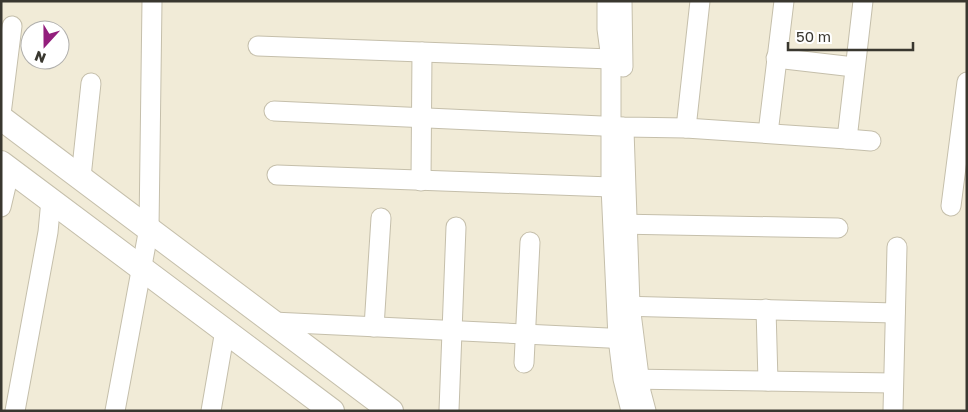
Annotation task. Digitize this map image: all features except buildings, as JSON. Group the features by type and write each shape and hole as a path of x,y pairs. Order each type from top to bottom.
{"main road":[{"path":"1,118 391,411"},
{"path":"6,166 332,411"}],"street":[{"path":"115,411 149,228 152,1"},
{"path":"607,1 607,28 618,127 611,187 621,224"},
{"path":"622,1 618,127 623,306 631,379 631,411"},
{"path":"686,128 700,1"},
{"path":"768,133 784,1"},
{"path":"847,139 863,1"},
{"path":"1,114 12,26"},
{"path":"258,46 611,59"},
{"path":"421,181 422,52"},
{"path":"776,58 854,67"},
{"path":"951,206 967,82"},
{"path":"81,177 91,83"},
{"path":"274,111 618,127 686,128 871,141"},
{"path":"1,207 6,166"},
{"path":"277,175 611,187"},
{"path":"15,411 48,232 51,200"},
{"path":"374,327 381,218"},
{"path":"621,224 838,228"},
{"path":"449,410 456,227"},
{"path":"524,363 530,242"},
{"path":"892,411 897,247"},
{"path":"623,306 895,313"},
{"path":"766,310 768,381"},
{"path":"273,322 626,339"},
{"path":"211,411 225,330"},
{"path":"631,379 893,383"},
{"path":"631,379 646,411"}]}
